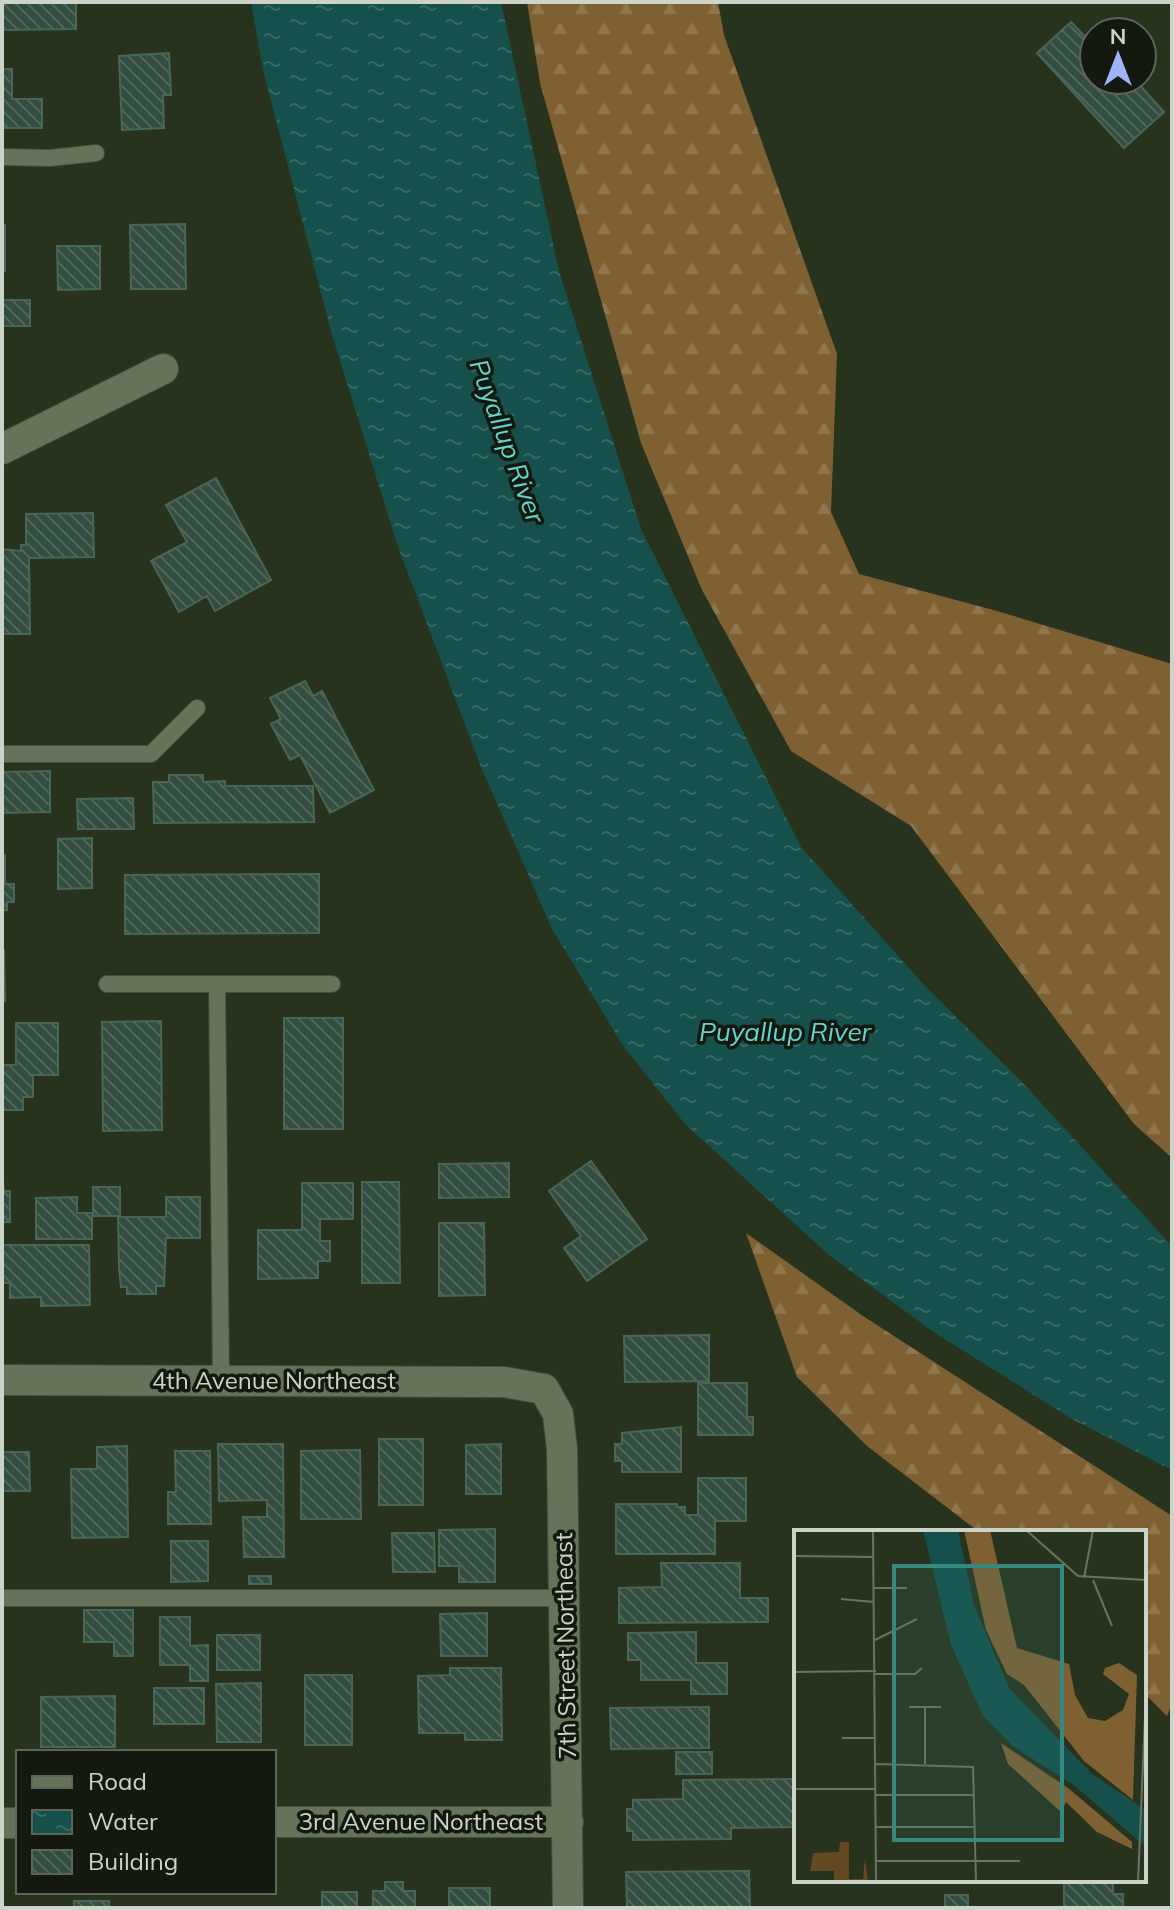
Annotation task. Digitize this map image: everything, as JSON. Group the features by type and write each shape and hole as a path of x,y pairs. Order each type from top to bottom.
{"street":[{"path":"2,449 163,369"},
{"name":"4th Avenue Northeast","path":"2,1380 504,1382 544,1389"},
{"name":"7th Street Northeast","path":"544,1389 558,1414 562,1449 568,1908"},
{"name":"3rd Avenue Northeast","path":"276,1822 568,1822"}],"lane":[{"path":"2,157 50,158 96,153"},
{"path":"2,754 151,754 197,708"},
{"path":"107,984 332,984"},
{"path":"217,984 221,1381"},
{"path":"2,1598 566,1598"}],"green space":[{"path":"527,2 718,2 724,35 837,354 831,512 859,574 997,611 1172,664 1172,1158 1134,1124 911,826 791,751 702,590 641,443 540,83"},
{"path":"746,1233 863,1316 1172,1516 1172,1703 1167,1716 1146,1695 1146,1530 976,1530 867,1446 797,1377"}],"water":[{"name":"Puyallup River","path":"251,2 501,2 559,271 641,529 801,847 925,986 1022,1082 1172,1246 1172,1470 1072,1419 935,1333 830,1256 685,1124 622,1044 552,929 481,767 398,547 332,335 263,70"}],"building":[{"path":"2,2 76,2 76,29 2,30"},
{"path":"1071,22 1078,29 1078,96 1150,96 1164,112 1124,148 1037,53"},
{"path":"169,53 171,95 163,95 164,128 122,130 119,56"},
{"path":"2,69 12,69 12,99 42,99 42,128 2,128"},
{"path":"185,224 186,289 131,289 130,225"},
{"path":"2,225 5,225 5,271 2,271"},
{"path":"57,246 100,246 100,289 58,290"},
{"path":"2,300 30,300 30,326 2,326"},
{"path":"216,478 271,580 215,611 207,596 179,612 151,561 187,542 166,505"},
{"path":"93,513 94,557 29,558 30,634 2,634 2,549 21,551 21,545 26,545 26,514"},
{"path":"305,681 313,696 322,691 374,790 330,813 300,755 290,760 271,724 281,719 270,698"},
{"path":"50,771 50,812 2,813 2,772"},
{"path":"169,775 203,775 203,782 225,781 225,786 313,786 314,822 154,823 153,782 169,782"},
{"path":"133,798 134,829 78,829 77,799"},
{"path":"92,838 92,888 58,889 58,839"},
{"path":"2,855 5,855 5,884 14,884 14,902 7,902 7,910 2,910"},
{"path":"319,874 319,933 125,934 125,875"},
{"path":"4,950 5,1001 2,1001"},
{"path":"284,1018 343,1018 343,1129 284,1129"},
{"path":"161,1021 162,1130 103,1131 102,1022"},
{"path":"16,1023 58,1023 58,1075 33,1075 33,1097 23,1097 23,1110 2,1110 2,1065 16,1065"},
{"path":"591,1161 647,1239 587,1281 564,1248 581,1236 549,1191"},
{"path":"509,1163 509,1197 439,1198 439,1164"},
{"path":"2,1169 4,1191 10,1191 10,1222 2,1222"},
{"path":"362,1182 399,1182 400,1283 362,1283"},
{"path":"302,1183 353,1183 353,1219 320,1219 320,1241 330,1241 330,1261 318,1261 318,1278 258,1279 258,1230 302,1230"},
{"path":"93,1187 120,1187 120,1216 93,1216"},
{"path":"77,1197 77,1213 92,1213 92,1239 36,1239 36,1198"},
{"path":"166,1197 200,1197 200,1238 166,1238 164,1286 156,1286 156,1294 127,1294 127,1287 121,1287 118,1217 166,1217"},
{"path":"439,1223 484,1223 485,1295 439,1296"},
{"path":"2,1245 89,1245 90,1305 41,1306 41,1297 10,1298 10,1283 2,1283"},
{"path":"709,1335 709,1381 625,1382 624,1336"},
{"path":"698,1383 747,1383 747,1417 753,1417 753,1435 698,1435"},
{"path":"681,1427 681,1472 622,1472 622,1461 615,1461 615,1444 622,1444 622,1433"},
{"path":"379,1439 423,1439 423,1505 379,1505"},
{"path":"218,1444 283,1444 284,1557 244,1557 243,1517 267,1517 267,1500 219,1501"},
{"path":"501,1444 501,1494 466,1494 466,1445"},
{"path":"127,1446 128,1537 72,1538 71,1469 97,1469 97,1447"},
{"path":"360,1450 361,1519 301,1519 301,1451"},
{"path":"175,1451 210,1451 211,1524 168,1524 168,1492 176,1492"},
{"path":"2,1452 29,1452 30,1491 2,1491"},
{"path":"698,1478 746,1478 746,1521 715,1521 715,1554 616,1554 616,1504 677,1504 677,1507 685,1507 685,1515 698,1515"},
{"path":"495,1529 495,1582 459,1582 459,1566 439,1566 439,1530"},
{"path":"392,1533 434,1533 435,1572 393,1572"},
{"path":"171,1541 208,1541 208,1581 171,1582"},
{"path":"661,1563 740,1563 740,1598 768,1598 768,1622 619,1623 619,1588 662,1587"},
{"path":"249,1576 271,1576 271,1584 249,1584"},
{"path":"84,1610 133,1610 133,1656 114,1656 114,1642 84,1642"},
{"path":"487,1613 487,1656 441,1656 440,1614"},
{"path":"160,1617 190,1617 190,1646 208,1645 208,1681 190,1681 190,1665 160,1665"},
{"path":"696,1632 696,1663 727,1663 727,1694 691,1694 691,1680 641,1680 641,1660 628,1660 628,1633"},
{"path":"217,1635 260,1635 260,1670 217,1670"},
{"path":"450,1668 501,1668 502,1740 465,1740 465,1733 419,1733 418,1676 450,1675"},
{"path":"305,1675 352,1675 352,1745 305,1745"},
{"path":"261,1683 261,1742 217,1742 216,1684"},
{"path":"154,1688 204,1688 204,1724 154,1724"},
{"path":"115,1696 115,1747 41,1747 41,1697"},
{"path":"709,1707 709,1748 611,1749 610,1708"},
{"path":"676,1752 712,1752 712,1774 676,1774"},
{"path":"794,1779 794,1827 731,1828 731,1839 633,1840 633,1831 627,1831 627,1809 633,1809 633,1800 683,1799 683,1780"},
{"path":"749,1871 750,1908 627,1908 626,1872"},
{"path":"385,1882 403,1882 403,1891 415,1891 415,1908 373,1908 373,1891 385,1891"},
{"path":"1064,1882 1113,1882 1113,1894 1123,1894 1123,1908 1068,1908 1064,1905"},
{"path":"449,1888 490,1888 490,1908 449,1908"},
{"path":"322,1892 357,1892 357,1908 322,1908"},
{"path":"945,1895 968,1895 968,1908 945,1908"},
{"path":"74,1901 109,1901 109,1908 74,1908"}]}
